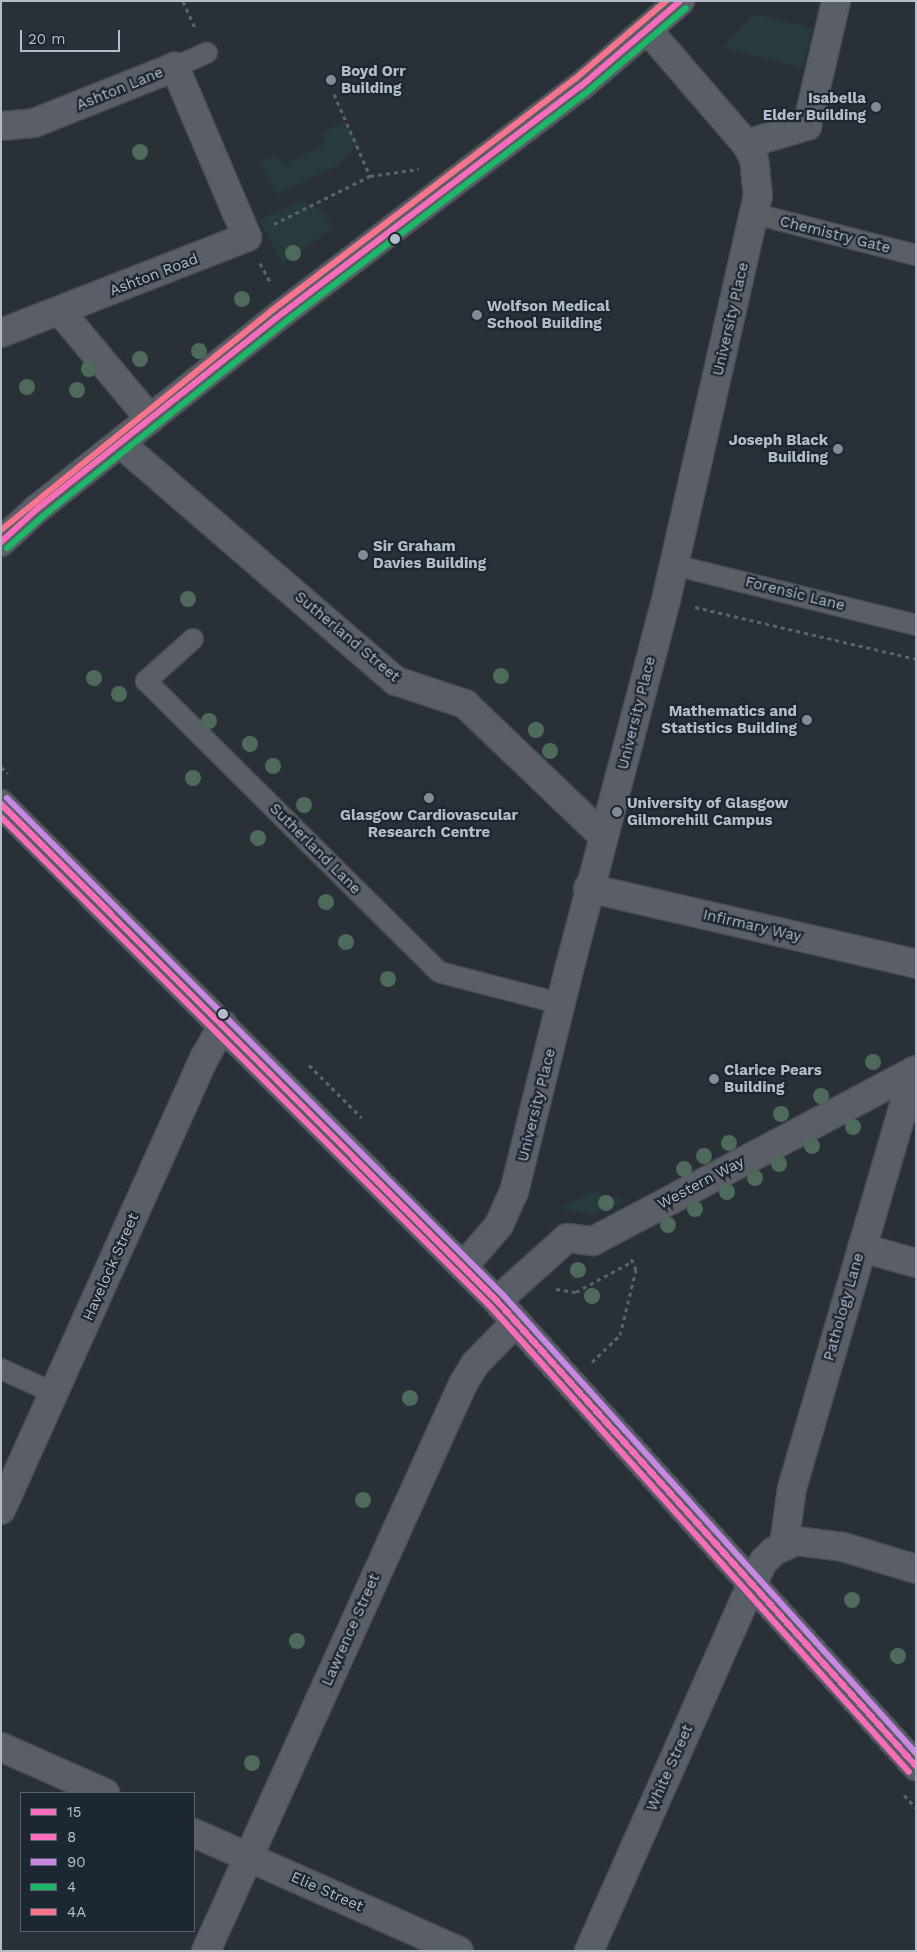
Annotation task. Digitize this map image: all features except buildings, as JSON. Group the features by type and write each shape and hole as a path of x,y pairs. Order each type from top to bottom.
{"main road":[{"path":"1,804 497,1301 751,1586 916,1766"}],"street":[{"path":"1,542 284,312 488,158 648,30 680,1"},
{"path":"746,144 807,126 836,1"},
{"name":"University Place","path":"463,1267 499,1225 511,1201 562,1004 588,888 602,835 623,772 666,600 755,214 758,178 746,144 648,30"},
{"name":"Ashton Lane","path":"1,126 34,123 175,67 248,237"},
{"name":"Ashton Road","path":"1,334 248,237"},
{"path":"60,311 150,419"},
{"name":"Sutherland Street","path":"122,444 396,681 465,704 602,835"},
{"name":"Infirmary Way","path":"588,888 916,964"},
{"name":"Havelock Street","path":"1,1510 205,1057 223,1025"},
{"name":"Western Way","path":"497,1301 567,1238 593,1241 915,1070"},
{"name":"Pathology Lane","path":"784,1545 792,1488 915,1070"},
{"path":"862,1248 916,1263"},
{"name":"Lawrence Street","path":"206,1951 463,1384 475,1364 516,1322"},
{"path":"784,1545 815,1541 916,1569"},
{"name":"White Street","path":"589,1951 751,1586 764,1561 784,1545"},
{"path":"1,1747 103,1792"},
{"name":"Elie Street","path":"195,1833 459,1951"}],"lane":[{"path":"175,67 207,53"},
{"name":"Chemistry Gate","path":"755,214 916,255"},
{"name":"Forensic Lane","path":"674,565 916,625"},
{"name":"Sutherland Lane","path":"193,639 146,681 439,972 562,1004"},
{"path":"1,1368 54,1393"}],"path":[{"path":"183,1 192,22"},
{"path":"334,94 370,176"},
{"path":"284,312 248,237 370,176 429,167"},
{"path":"666,600 916,659"},
{"path":"612,1344 620,1335 636,1270 616,1228"},
{"path":"535,1267 555,1289 576,1292 633,1261"}],"green space":[{"path":"753,14 813,28 803,68 723,48"},
{"path":"346,122 359,143 337,166 277,194 260,162 276,155 284,165 324,145 322,132"},
{"path":"301,201 323,211 332,228 283,264 259,220"},
{"path":"594,1192 626,1200 592,1215 561,1208"}],"transit line":[{"name":"4A","path":"1,530 279,305 575,79 666,1"},
{"name":"15","path":"1,542 37,509 284,312 581,86 680,1"},
{"name":"4","path":"7,548 43,516 289,319 586,93 686,8"},
{"name":"90","path":"7,798 503,1295 916,1753"},
{"name":"15","path":"1,804 497,1301 916,1766"},
{"name":"8","path":"1,817 491,1307 909,1772"}],"place":[{"name":"Boyd Orr Building","path":"331,80"},
{"name":"Isabella Elder Building","path":"876,107"},
{"name":"Wolfson Medical School Building","path":"477,315"},
{"name":"Joseph Black Building","path":"838,449"},
{"name":"Sir Graham Davies Building","path":"363,555"},
{"name":"Mathematics and Statistics Building","path":"807,720"},
{"name":"Glasgow Cardiovascular Research Centre","path":"429,798"},
{"name":"University of Glasgow Gilmorehill Campus","path":"617,812"},
{"name":"Clarice Pears Building","path":"714,1079"}]}
